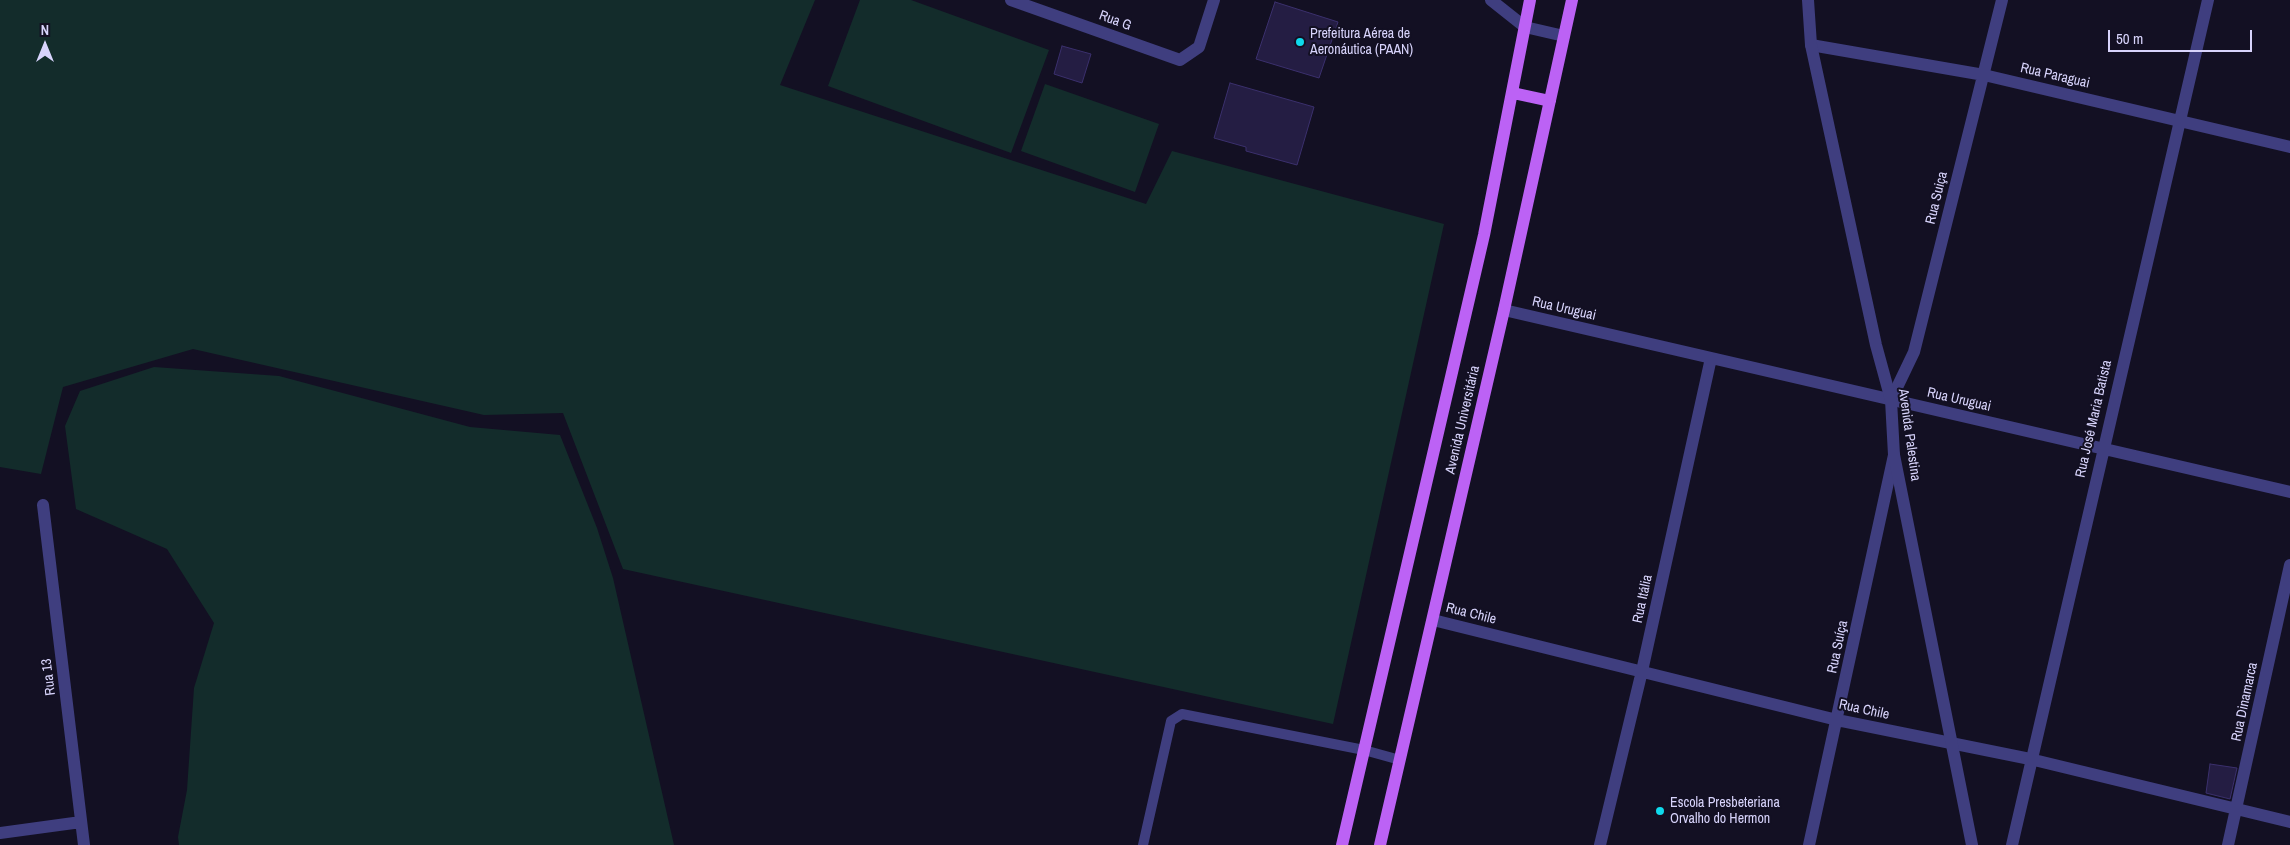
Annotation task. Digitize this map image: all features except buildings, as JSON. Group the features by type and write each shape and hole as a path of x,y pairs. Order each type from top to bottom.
{"main road":[{"name":"Avenida Universitária","path":"1342,845 1484,235 1530,0"},
{"name":"Avenida Universitária","path":"1380,845 1504,310 1572,0"},
{"path":"1513,93 1550,101"}],"street":[{"name":"Rua G","path":"1011,0 1180,60 1199,47 1214,0"},
{"path":"1491,0 1525,28 1564,36"},
{"name":"Avenida Palestina","path":"1808,0 1811,45 1876,344 1891,400 1894,455 1972,845"},
{"name":"Rua Suiça","path":"1891,400 1914,352 2002,0"},
{"name":"Rua José Maria Batista","path":"2012,845 2030,759 2178,121 2208,0"},
{"name":"Rua Paraguai","path":"1811,45 1984,75 2290,147"},
{"name":"Rua Uruguai","path":"1504,310 2290,492"},
{"name":"Rua Itália","path":"1600,845 1642,672 1711,358"},
{"name":"Rua Suíça","path":"1809,845 1894,455"},
{"name":"Rua 13","path":"43,505 84,845"},
{"name":"Rua Dinamarca","path":"2228,845 2290,566"},
{"name":"Rua Chile","path":"1433,620 1837,720 2030,759 2290,822"},
{"path":"0,833 81,822"}],"lane":[{"path":"1143,845 1171,721 1182,714 1364,750 1400,760"}],"green space":[{"path":"0,0 815,0 780,85 1146,204 1172,151 1444,224 1333,724 623,569 563,413 484,415 193,349 63,387 41,474 0,467"},
{"path":"860,0 911,0 1049,50 1011,153 828,86"},
{"path":"1045,84 1159,124 1135,192 1021,151"},
{"path":"154,367 279,376 470,427 560,435 597,528 613,578 674,845 179,845 178,837 187,790 194,688 214,623 167,549 76,509 65,426 80,391"}],"place":[{"name":"Prefeitura Aérea de Aeronáutica (PAAN)","path":"1300,42"},
{"name":"Escola Presbeteriana Orvalho do Hermon","path":"1660,811"}]}
